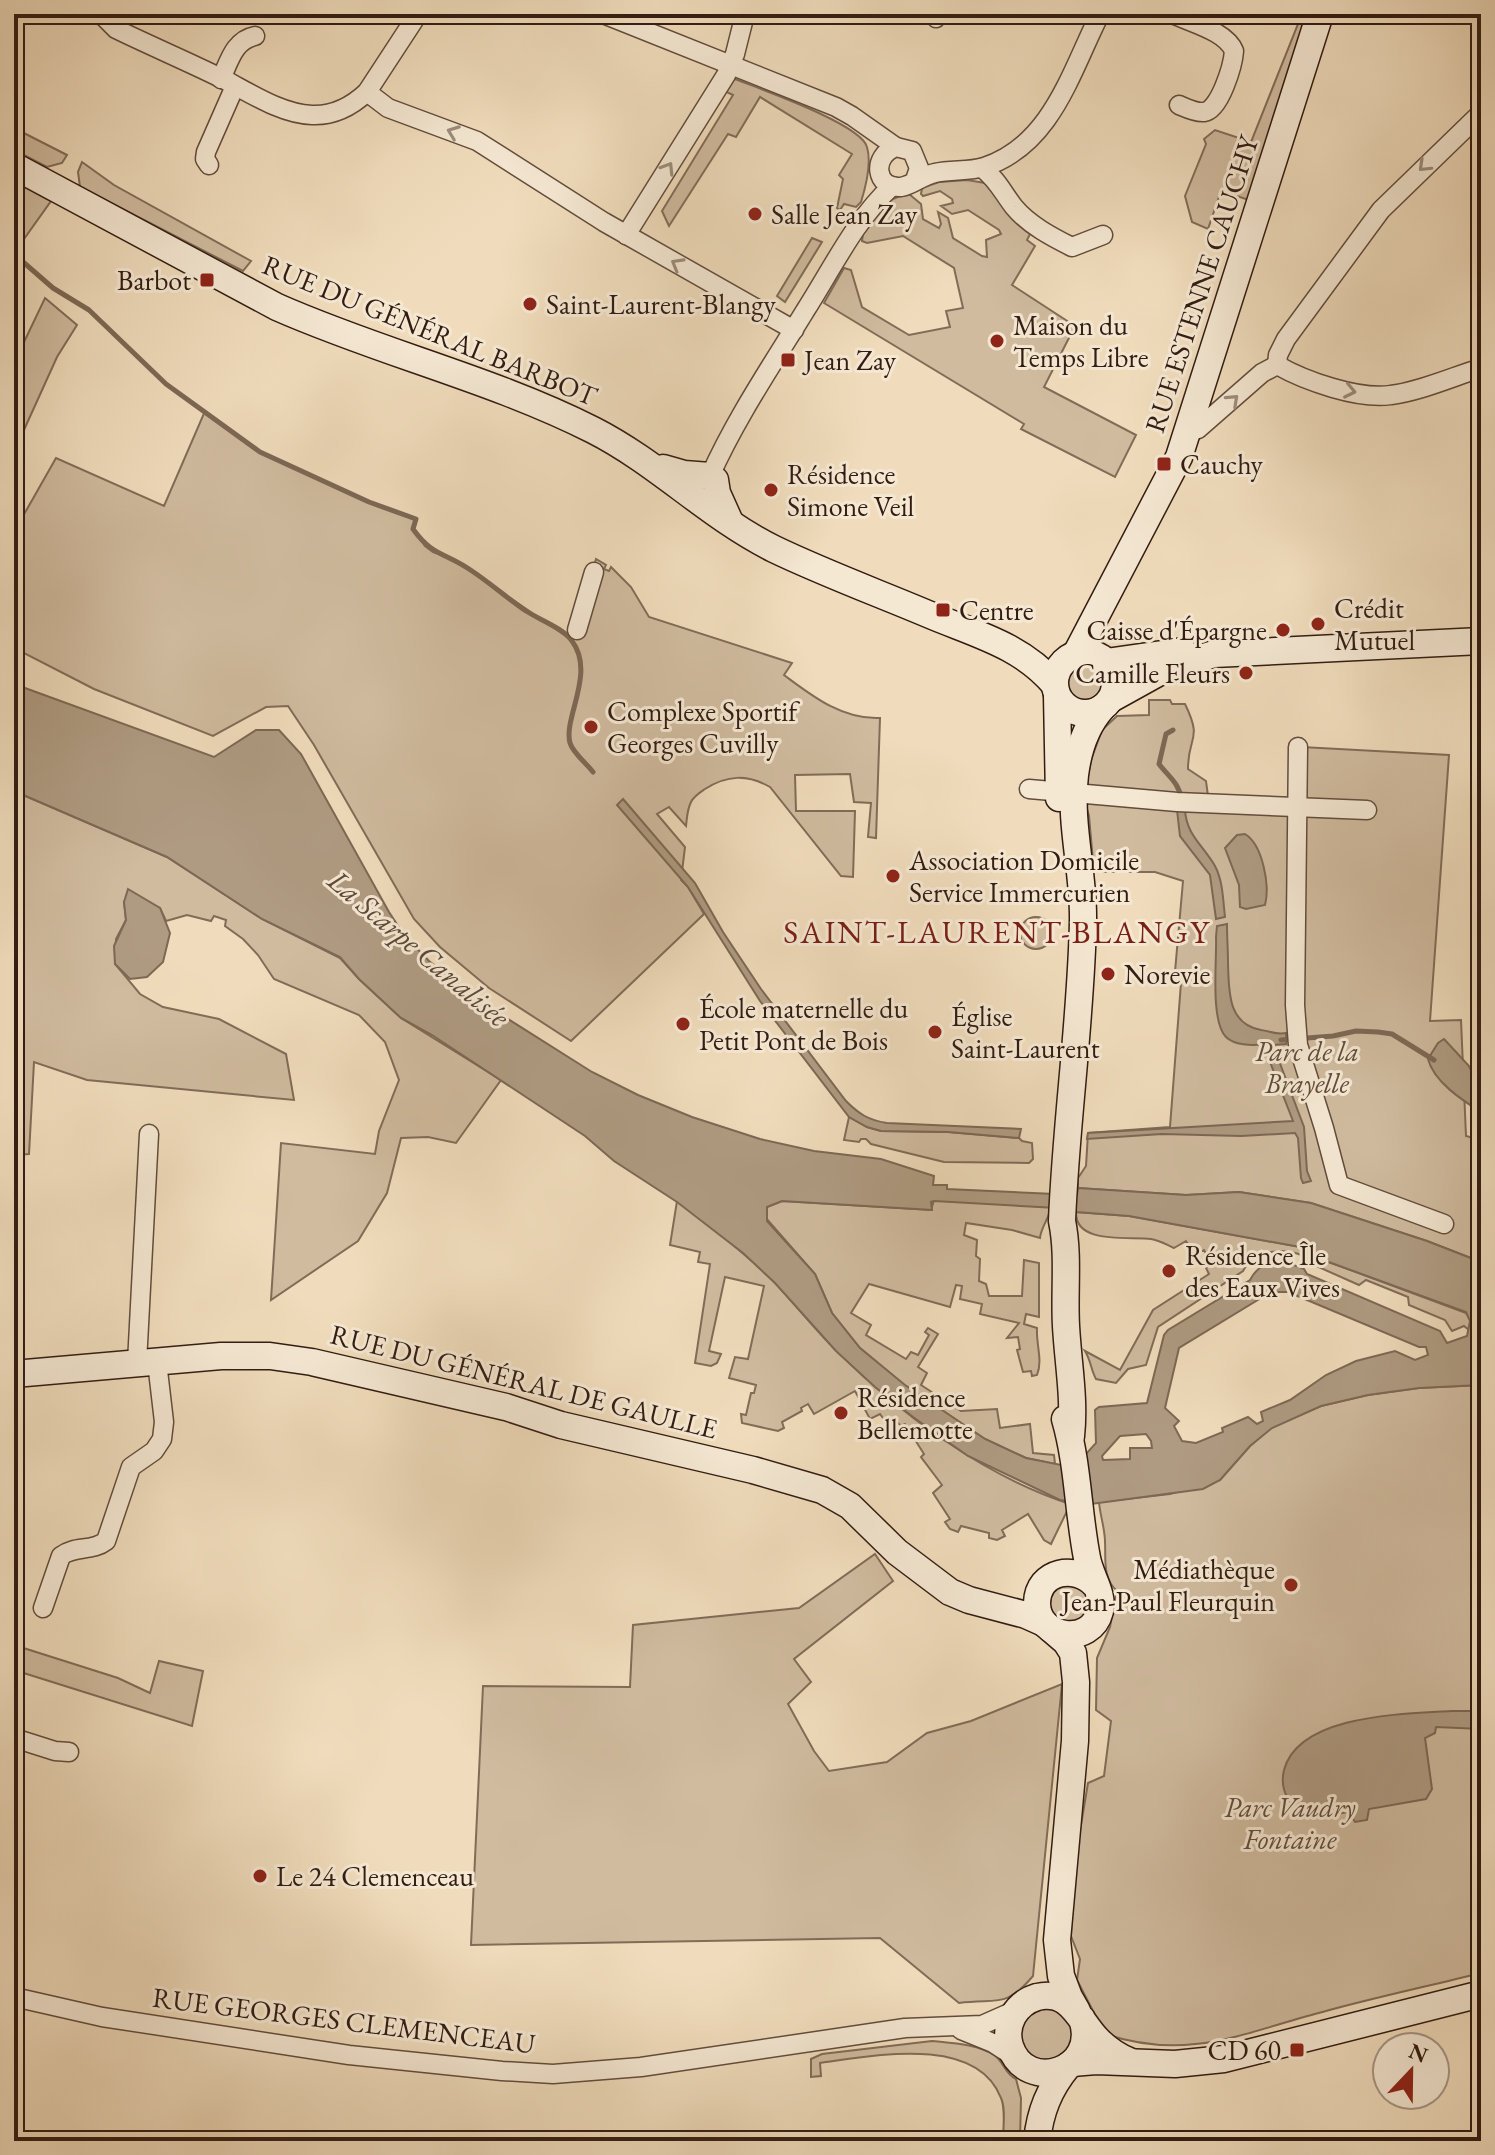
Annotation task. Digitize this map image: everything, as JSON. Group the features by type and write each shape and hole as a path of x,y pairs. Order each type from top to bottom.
{"main road":[{"name":"RUE ESTENNE CAUCHY","path":"1074,655 1167,483 1187,432 1320,14"},
{"name":"RUE DU GÉNÉRAL BARBOT","path":"14,166 311,323 539,406 597,432 652,465 703,488"},
{"path":"703,488 730,522 776,550 1012,648 1040,667 1066,707 1077,712 1092,713 1167,668 1214,654"},
{"name":"RUE ESTENNE CAUCHY","path":"1100,607 1095,636 1104,660"},
{"path":"1012,648 1074,655 1088,653 1104,660 1133,660 1171,652 1214,654 1481,641"},
{"path":"1074,655 1060,665 1056,690 1066,791 1081,866 1083,918 1070,1128 1062,1221 1057,1236 1054,1310 1061,1394 1072,1448 1078,1510 1088,1565 1101,1600 1088,1652 1087,1690 1075,1741"},
{"path":"1066,791 1081,745 1091,723 1106,703 1115,680 1104,660"},
{"name":"RUE DU GÉNÉRAL DE GAULLE","path":"14,1374 254,1355 312,1362 506,1407 573,1428 795,1480 840,1499 860,1514 897,1552 934,1582 958,1596 1026,1615 1048,1627"},
{"path":"1039,2128 1050,2093 1084,2043 1079,2015 1061,1976 1057,1940 1075,1741 1074,1656 1066,1642 1048,1627 1037,1604 1048,1580 1069,1550 1078,1510"},
{"path":"978,1602 1009,1600 1032,1592 1063,1572 1084,1576 1095,1585"},
{"path":"1048,1627 1063,1634 1079,1634 1097,1619"},
{"path":"1039,2128 1032,2084 1010,2047 1008,2032 1010,2022 1039,1984 1057,1940"},
{"path":"1020,2062 1045,2073 1096,2061 1175,2064 1224,2059 1481,1994"},
{"path":"1020,2007 1036,1998 1051,1996 1066,2001 1099,2041 1118,2056 1132,2062"}],"street":[{"path":"101,14 116,29 298,113 315,116 339,111 356,103 367,92 418,14"},
{"path":"603,14 836,107 873,133 889,152"},
{"path":"626,235 730,66 745,14"},
{"path":"916,171 982,168 1002,160 1025,144 1054,111 1100,14"},
{"path":"1173,14 1223,38 1234,51 1219,98 1212,108 1202,112 1179,105"},
{"path":"209,165 205,159 206,152 236,46 246,38 255,36"},
{"path":"367,92 388,108 477,141 626,235 794,330"},
{"path":"1277,365 1279,351 1286,339 1365,228 1402,187 1481,113"},
{"path":"887,182 907,185 916,171 912,151 889,152"},
{"path":"887,182 879,167 889,152"},
{"path":"1002,160 1002,186"},
{"path":"982,168 1002,186 1022,216 1046,234 1072,247 1103,235"},
{"path":"703,488 721,451 887,182"},
{"path":"1187,432 1198,429 1262,373 1277,365"},
{"path":"1277,365 1295,375 1330,386 1384,396 1481,368"},
{"path":"577,630 594,572"},
{"path":"1298,747 1297,1036 1339,1185 1444,1224"},
{"path":"1029,789 1182,802 1367,810"},
{"path":"43,1608 61,1556 72,1550 95,1548 106,1541 131,1467 154,1451 162,1439 164,1422 147,1362 149,1134"},
{"path":"14,1738 55,1751 69,1752"},
{"name":"RUE GEORGES CLEMENCEAU","path":"14,1997 85,2014 349,2055 553,2074 641,2067 905,2028 954,2027"},
{"path":"954,2027 988,2023 1020,2007"},
{"path":"954,2027 993,2043 1020,2062"}],"green space":[{"path":"1302,14 1308,14 1249,200 1221,191 1208,229 1192,222 1185,196 1206,144 1204,139 1215,130 1251,142"},
{"path":"735,79 808,108 861,138 867,147 869,168 861,202 856,207 844,204 840,210 837,208 843,179 839,175 852,154 760,97 736,137 728,134 669,226 662,211 733,95 720,89 727,81"},
{"path":"14,128 67,155 62,163 47,167 14,150"},
{"path":"82,162 114,185 251,261 243,271 80,187 78,172"},
{"path":"967,180 985,183 1033,228 1027,240 1035,246 1012,285 1075,326 1044,387 1136,435 1115,477 1021,429 1024,424 824,303 844,268 851,270 862,307 909,335 950,327 946,311 963,308 954,268 903,236 867,243 862,241 863,232 872,216 885,204 909,194 921,204 923,219 939,228 938,212 948,218 953,238 987,257 986,240 1001,234 999,230 968,210 952,214 941,206 953,203 952,199 940,191 921,194 922,188 939,182"},
{"path":"14,181 51,201 14,253"},
{"path":"812,238 822,242 785,302 777,296"},
{"path":"45,298 77,325 57,357 14,452 14,363"},
{"name":"Complexe Sportif Georges Cuvilly","path":"205,411 260,452 369,502 416,519 413,529 425,546 453,559 573,641 596,559 606,565 604,569 609,571 611,567 631,587 649,617 792,663 784,675 816,698 840,711 866,718 880,718 876,838 868,837 871,803 854,802 850,774 795,775 796,811 855,811 853,877 841,876 770,787 762,783 737,778 705,789 691,802 686,826 669,807 657,814 685,847 681,880 704,914 571,1041 489,988 440,947 414,919 314,745 288,706 266,707 213,736 94,689 14,648 14,532 56,458 164,506"},
{"path":"1085,666 1097,671 1102,683 1097,695 1085,700 1073,695 1068,683 1073,671"},
{"name":"Parc de la Brayelle","path":"1149,700 1185,704 1194,732 1188,769 1206,781 1208,796 1292,798 1302,747 1449,755 1430,1021 1461,1020 1466,1136 1481,1140 1481,1262 1311,1203 1239,1192 1186,1195 1078,1188 1078,1178 1086,1166 1088,1133 1170,1127 1181,983 1174,983 1183,881 1155,872 1094,872 1089,816 1084,799 1091,760 1102,730 1117,716 1149,715"},
{"path":"14,791 167,857 262,919 340,958 401,1018 501,1080 456,1143 428,1137 401,1138 387,1193 358,1241 271,1300 281,1143 375,1154 379,1131 399,1080 385,1042 359,1015 274,979 258,955 225,926 226,920 214,916 211,921 187,915 166,921 160,908 124,902 126,920 116,939 115,964 140,994 163,1007 219,1019 286,1054 294,1100 87,1080 34,1062 29,1154 14,1155"},
{"path":"1036,917 1047,922 1052,933 1047,944 1036,949 1025,944 1020,933 1025,922"},
{"path":"849,1117 881,1131 1019,1138 1032,1143 1033,1159 1029,1163 944,1162 871,1144 866,1139 859,1142 844,1140"},
{"path":"934,1200 1051,1207 1040,1238 966,1223 964,1235 977,1240 979,1281 986,1284 989,1296 1022,1296 1024,1260 1039,1263 1039,1317 1026,1314 1024,1324 1037,1328 1037,1375 1032,1376 1031,1371 1023,1372 1017,1350 1020,1349 1018,1337 1007,1338 1019,1323 980,1314 982,1304 960,1299 962,1286 956,1285 950,1307 869,1284 851,1313 871,1325 866,1335 906,1359 911,1352 918,1355 929,1335 925,1332 928,1328 938,1334 918,1367 927,1373 921,1385 961,1411 997,1409 1000,1428 1030,1424 1033,1453 1054,1455 1055,1464 1026,1458 985,1439 904,1385 860,1348 832,1313 815,1274 765,1217 767,1207 782,1201 931,1210"},
{"path":"677,1201 753,1262 838,1352 916,1420 1004,1476 1067,1503 1068,1509 1051,1544 1044,1540 1028,1514 1002,1530 1005,1536 997,1540 989,1538 989,1533 961,1526 958,1532 950,1529 945,1522 950,1519 933,1493 942,1485 921,1457 924,1454 905,1424 901,1426 898,1423 890,1428 880,1414 870,1419 855,1391 814,1414 808,1404 782,1422 784,1428 778,1431 742,1423 741,1414 746,1415 756,1385 729,1378 735,1357 748,1359 764,1286 725,1277 709,1351 721,1354 717,1363 711,1366 695,1363 710,1264 698,1262 700,1252 670,1245"},
{"path":"1076,1212 1129,1216 1311,1249 1326,1261 1466,1313 1471,1321 1469,1330 1464,1326 1452,1331 1445,1320 1409,1305 1408,1297 1366,1280 1359,1285 1314,1265 1298,1254 1277,1251 1257,1257 1243,1271 1158,1327 1146,1365 1128,1369 1116,1383 1096,1379 1085,1351 1120,1370 1153,1310 1209,1274 1206,1268 1211,1263 1204,1250 1195,1255 1186,1241 1174,1248 1151,1239 1093,1234 1078,1223"},
{"name":"Parc Vaudry Fontaine","path":"1481,1385 1481,1973 1217,2041 1164,2045 1105,2034 1077,1980 1080,1959 1071,1936 1073,1873 1088,1783 1104,1776 1111,1721 1096,1710 1097,1658 1110,1627 1117,1591 1107,1574 1099,1502 1170,1494 1220,1480 1272,1427 1321,1406 1419,1388"},
{"path":"875,1554 893,1581 794,1659 811,1682 788,1704 829,1771 887,1762 927,1733 971,1721 1062,1684 1033,1976 1023,1986 1008,1998 959,2003 880,1938 471,1945 483,1686 630,1687 633,1625 799,1608"},
{"path":"1069,1584 1083,1590 1089,1604 1083,1618 1069,1624 1055,1618 1049,1604 1055,1590"},
{"path":"14,1645 118,1678 150,1693 159,1661 203,1671 192,1726 14,1670"},
{"path":"1046,2007 1065,2015 1073,2034 1065,2053 1046,2061 1027,2053 1019,2034 1027,2015"},
{"path":"932,2041 988,2051 1016,2079 1021,2098 1020,2141 1003,2141 1003,2102 988,2078 969,2065 946,2057 894,2054 820,2063 821,2076 811,2077 811,2059 822,2054"}],"shaded area":[{"path":"14,684 214,757 256,730 279,730 301,754 404,935 429,961 481,1002 592,1072 692,1117 760,1139 814,1151 881,1159 934,1176 933,1185 947,1185 947,1189 1077,1195 1078,1188 1186,1195 1239,1192 1311,1203 1427,1241 1481,1262 1481,1385 1419,1388 1321,1406 1272,1428 1250,1446 1220,1480 1203,1489 1091,1504 1060,1500 968,1456 913,1417 836,1351 775,1283 743,1253 677,1202 614,1161 585,1136 432,1035 401,1018 340,957 262,919 167,857 14,791","holes":["782,1201 932,1210 931,1202 934,1201 1075,1209 1076,1212 1129,1216 1311,1249 1326,1261 1466,1312 1470,1321 1467,1336 1447,1343 1440,1331 1307,1274 1304,1269 1281,1262 1267,1264 1250,1280 1168,1330 1164,1335 1147,1403 1099,1407 1095,1410 1096,1443 1087,1453 1061,1465 1026,1458 985,1439 905,1385 860,1348 832,1313 815,1274 767,1221 767,1207","1271,1292 1288,1292 1419,1347 1426,1347 1428,1355 1415,1360 1395,1351 1356,1361 1326,1375 1290,1400 1261,1412 1263,1421 1257,1424 1248,1417 1196,1443 1182,1441 1174,1426 1179,1421 1165,1408 1179,1348","1146,1434 1152,1448 1130,1448 1130,1459 1103,1460 1102,1456 1120,1436"]},
{"path":"623,799 695,883 761,989 855,1110 887,1123 1021,1129 1019,1138 881,1131 849,1117 760,1001 688,887 617,805"},
{"path":"1185,809 1188,826 1218,872 1225,917 1216,919 1210,875 1180,836 1177,810"},
{"path":"1245,834 1261,856 1267,887 1265,905 1246,909 1240,907 1239,885 1225,848 1237,835"},
{"path":"128,889 160,908 170,933 163,962 147,977 130,979 115,964 114,946 126,920 124,902"},
{"path":"1227,924 1229,984 1236,1013 1250,1027 1286,1033 1286,1044 1273,1045 1304,1127 1307,1171 1311,1181 1303,1183 1301,1178 1295,1133 1241,1136 1162,1134 1087,1139 1088,1133 1293,1121 1263,1044 1234,1042 1221,1029 1215,990 1216,937 1217,926"},
{"path":"1444,1039 1469,1066 1476,1080 1481,1081 1481,1112 1450,1090 1431,1067 1428,1059"},
{"path":"1481,1711 1481,1729 1436,1727 1435,1733 1425,1738 1432,1789 1426,1799 1369,1809 1367,1820 1355,1822 1349,1812 1305,1818 1287,1797 1283,1784 1284,1770 1294,1752 1310,1738 1331,1728 1382,1716"}],"waterway":[{"path":"14,254 53,288 89,310 166,384 260,452 369,502 416,519 413,529 433,550 463,565 526,611 568,636 579,654 581,667 569,733 570,743 593,772"},
{"path":"1173,730 1166,734 1159,764 1176,784 1181,798"},
{"path":"1281,1040 1356,1031 1378,1032 1392,1034 1434,1060"}],"place":[{"name":"Salle Jean Zay","path":"755,214"},
{"name":"Barbot","path":"207,280"},
{"name":"Saint-Laurent-Blangy","path":"530,304"},
{"name":"Maison du Temps Libre","path":"997,341"},
{"name":"Jean Zay","path":"788,360"},
{"name":"Cauchy","path":"1164,464"},
{"name":"Résidence Simone Veil","path":"771,490"},
{"name":"Centre","path":"943,610"},
{"name":"Crédit Mutuel","path":"1318,624"},
{"name":"Caisse d'Épargne","path":"1283,630"},
{"name":"Camille Fleurs","path":"1246,673"},
{"name":"Complexe Sportif Georges Cuvilly","path":"591,727"},
{"name":"Association Domicile Service Immercurien","path":"893,876"},
{"name":"Norevie","path":"1108,974"},
{"name":"École maternelle du Petit Pont de Bois","path":"683,1024"},
{"name":"Église Saint-Laurent","path":"935,1032"},
{"name":"Résidence Île des Eaux Vives","path":"1169,1271"},
{"name":"Résidence Bellemotte","path":"841,1413"},
{"name":"Médiathèque Jean-Paul Fleurquin","path":"1291,1585"},
{"name":"Le 24 Clemenceau","path":"260,1876"},
{"name":"CD 60","path":"1297,2050"}],"district":[{"name":"SAINT-LAURENT-BLANGY","path":"997,932"}],"water label":[{"name":"La Scarpe Canalisée","path":"419,948"}]}
